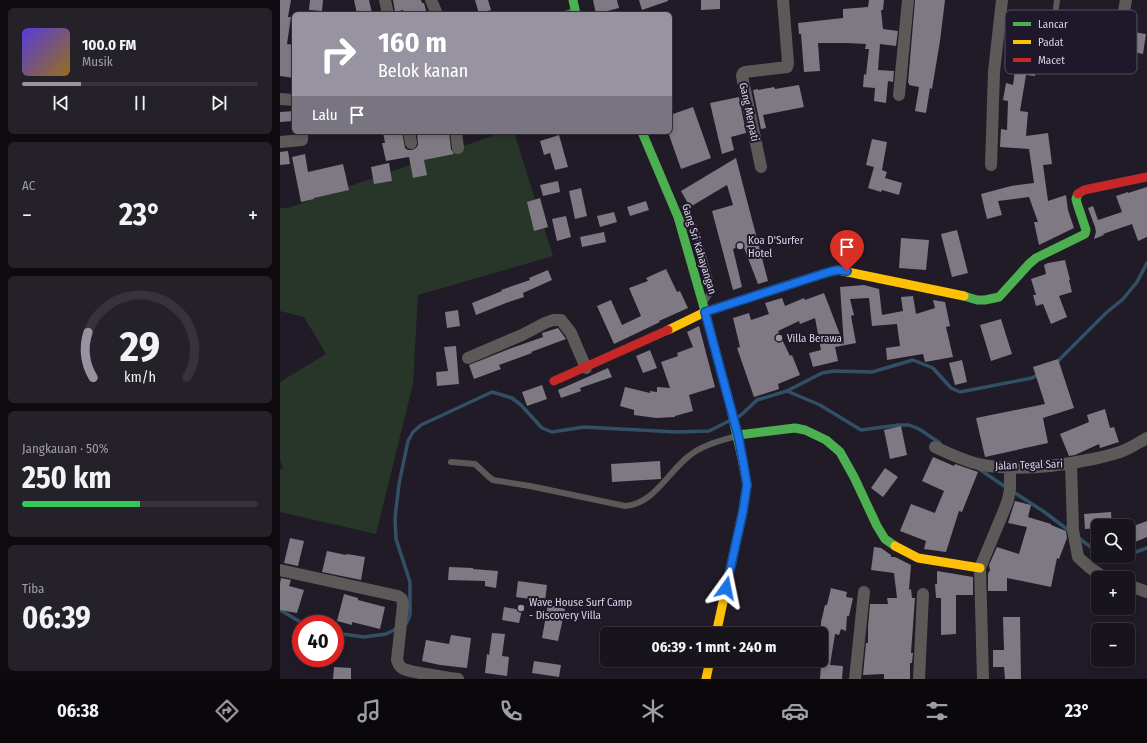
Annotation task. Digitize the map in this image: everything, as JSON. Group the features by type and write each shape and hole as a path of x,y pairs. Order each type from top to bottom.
{"street":[{"path":"385,0 388,12"},
{"path":"431,0 436,12"},
{"path":"573,0 575,12"},
{"name":"Gang Merpati","path":"761,166 742,76 745,72 787,66 783,0"},
{"path":"900,95 908,0"},
{"path":"990,165 993,86 1002,0"},
{"path":"1124,10 1126,0"},
{"path":"280,99 292,100"},
{"path":"280,142 302,140 302,134"},
{"path":"456,134 458,148"},
{"name":"Gang Sri Kahayangan","path":"643,134 678,217 738,435 747,485 743,511 718,627"},
{"path":"554,382 586,368 704,308 838,270 955,294 977,300 999,297 1036,258 1085,234 1086,230 1077,202 1078,193 1084,190 1147,177"},
{"path":"468,358 522,335 545,323 562,320 571,333 586,368"},
{"path":"738,435 794,428 805,430 826,440 840,452 885,539 893,545 918,558 980,568"},
{"name":"Jalan Tegal Sari","path":"935,447 973,463 993,467 1044,467 1071,464 1119,452 1147,438"},
{"path":"1071,464 1072,530 1078,557 1095,571"},
{"path":"983,679 980,568 1008,500 1010,490 1010,468"},
{"path":"280,570 398,596 402,600 403,605 397,660 400,666 406,670 414,672 458,679"},
{"path":"1135,588 1147,592"},
{"path":"855,679 864,592"},
{"path":"919,679 923,594"},
{"path":"706,679 709,667"}],"lane":[{"path":"1056,10 1057,0"},
{"path":"678,217 695,228 712,287 704,308"},
{"path":"451,462 475,464 493,480 530,486 625,506 637,504 650,495 688,456 717,442 738,435"}],"green space":[{"path":"497,134 515,134 553,256 418,295 413,384 376,534 280,512 280,470 283,468 280,460 280,382 326,354 304,317 280,311 280,208 288,208"}],"building":[{"path":"280,0 291,0 288,17 291,17 287,44 292,45 292,78 280,76"},
{"path":"310,0 323,0 322,11 309,10"},
{"path":"354,0 369,0 372,12 357,12"},
{"path":"393,0 421,0 422,3 424,3 426,12 404,12 403,10 395,12"},
{"path":"475,0 488,0 491,10 478,12"},
{"path":"593,0 617,0 619,8 604,12 596,12"},
{"path":"639,0 668,0 668,1 642,10"},
{"path":"701,0 720,0 720,9 701,10"},
{"path":"869,0 884,0 883,10 881,10 883,29 898,31 896,46 880,44 878,70 894,71 893,82 888,81 886,103 874,101 875,88 863,87 869,49 865,49 866,44 818,43 820,71 804,72 801,34 799,34 798,23 843,18 843,9 868,7"},
{"path":"915,0 945,0 932,89 930,88 926,113 915,111 919,87 909,85 908,83"},
{"path":"1137,33 1146,34 1143,54 1137,53"},
{"path":"1014,74 1035,74 1035,76 1026,75 1020,111 1028,112 1026,136 1048,133 1052,164 1043,165 1048,201 1066,195 1068,210 1074,228 1039,245 1034,222 1038,222 1029,197 998,201 1002,215 987,219 981,194 1011,186 1034,183 1029,149 1000,147 1001,129 1007,130 1008,101 1003,100 1006,83 1013,85"},
{"path":"799,85 804,107 763,115 766,128 761,129 753,90 774,87 775,89"},
{"path":"739,97 746,133 731,137 734,150 722,154 710,103"},
{"path":"693,107 711,158 681,169 669,134 672,134 672,114"},
{"path":"292,111 292,121 280,122 280,112"},
{"path":"383,134 402,134 405,148 412,150 418,145 417,134 449,134 451,149 454,154 424,160 427,175 413,178 409,157 386,161 382,143 385,143"},
{"path":"559,135 568,167 555,170 550,153 544,155 540,141"},
{"path":"872,139 887,142 882,170 887,172 885,178 902,183 899,195 868,188 874,167 866,165"},
{"path":"288,151 290,164 280,165 280,152"},
{"path":"305,154 308,172 343,164 349,190 301,202 292,157"},
{"name":"Koa D'Surfer Hotel","path":"736,158 768,281 758,284 743,245 733,249 742,287 733,290 712,211 733,205 727,185 690,207 681,191"},
{"path":"389,163 392,181 374,184 371,167"},
{"path":"558,181 560,192 543,196 540,185"},
{"path":"1147,187 1147,237 1138,241 1132,224 1103,234 1104,235 1094,239 1096,232 1088,208 1093,206 1098,220 1122,212 1116,196"},
{"path":"581,188 587,216 575,219 569,191"},
{"path":"540,198 548,227 534,231 527,202"},
{"path":"646,201 649,210 630,216 627,207"},
{"path":"614,212 617,222 600,227 597,216"},
{"path":"566,216 571,237 557,241 552,219"},
{"path":"957,230 968,273 952,277 941,234"},
{"path":"604,232 606,242 582,247 580,237"},
{"path":"901,238 929,240 926,270 899,268"},
{"path":"1065,260 1072,292 1059,296 1067,317 1051,324 1043,304 1036,306 1033,295 1036,295 1031,279 1046,274 1044,265"},
{"path":"666,269 677,292 680,291 688,308 614,344 597,306 611,300 622,325 641,316 629,288 648,281 646,278"},
{"path":"548,270 552,280 523,293 524,297 476,315 472,303 502,291 501,290 530,280 529,278"},
{"path":"864,285 879,289 882,315 903,311 901,297 913,296 916,314 935,308 933,300 945,302 950,326 946,327 953,357 925,362 923,354 887,360 886,348 900,346 897,324 872,326 869,298 850,299 854,315 851,316 856,343 835,347 838,361 813,367 809,353 821,350 815,318 800,324 799,321 778,331 790,356 792,355 800,375 778,384 779,389 754,397 737,348 740,347 733,318 749,313 751,320 769,314 765,303 782,298 785,306 804,298 805,300 824,293 844,345 840,287"},
{"path":"458,310 460,326 447,328 445,312"},
{"path":"1001,319 1012,354 991,361 980,325"},
{"path":"699,326 715,387 689,395 693,411 675,417 656,418 634,415 634,410 620,406 625,387 650,393 650,391 657,392 657,387 670,388 661,362 678,356 677,353 693,347 687,332"},
{"path":"558,328 566,339 499,365 501,369 474,379 469,365 543,337 542,333"},
{"path":"456,346 459,384 437,386 436,372 448,371 444,347"},
{"path":"650,350 657,368 643,373 636,356"},
{"path":"1058,359 1074,408 1043,418 1048,443 985,457 976,418 1045,404 1033,367"},
{"path":"962,360 967,382 955,385 949,363"},
{"path":"608,368 612,377 580,388 581,391 561,398 558,390"},
{"path":"542,385 547,399 527,406 522,392"},
{"path":"1105,409 1110,428 1114,427 1119,442 1100,448 1099,444 1075,455 1069,456 1060,434 1089,422 1087,415"},
{"path":"901,426 907,455 890,459 884,430"},
{"path":"933,457 954,466 955,464 978,472 962,512 959,511 946,552 924,549 926,541 900,531 911,504 935,513 944,491 922,481"},
{"path":"660,461 661,479 612,482 611,464"},
{"path":"885,468 898,477 883,497 871,488"},
{"path":"1015,501 1031,505 1028,517 1051,524 1066,531 1067,538 1059,559 1057,558 1051,587 1007,578 1007,591 988,591 989,565 997,547 1019,554 1027,527 1008,523"},
{"path":"1111,512 1112,519 1091,519 1091,529 1085,529 1084,514"},
{"path":"1147,521 1147,537 1135,542 1135,525"},
{"path":"290,538 304,541 298,566 284,563"},
{"path":"874,547 881,548 891,555 891,557 895,557 911,565 909,590 911,589 912,598 915,598 911,653 913,653 912,663 910,663 910,679 884,679 884,674 863,675 866,643 868,643 870,604 888,604 887,598 897,598 894,573 871,570"},
{"path":"327,551 365,557 361,580 322,572"},
{"path":"449,567 498,571 496,588 485,586 485,581 448,580"},
{"path":"937,571 973,577 973,595 956,595 956,634 941,635 941,598 936,598 935,584 937,584"},
{"path":"281,578 291,580 289,586 304,590 297,613 280,610"},
{"path":"518,581 547,585 545,601 516,597"},
{"path":"831,588 847,592 846,597 853,598 849,616 847,616 846,631 841,629 839,635 835,634 830,665 843,666 842,679 820,679 821,667 828,667 828,627 821,627 825,605 827,605"},
{"path":"344,594 358,598 358,600 385,607 380,629 352,622 352,625 344,623 344,615 339,615"},
{"path":"548,604 565,609 558,641 542,638"},
{"path":"504,607 522,610 519,623 502,620"},
{"path":"1003,617 1020,617 1021,679 1005,679 1004,667 993,667 993,650 1004,650"},
{"path":"492,633 505,634 502,656 509,657 507,676 485,673 487,654 489,655"},
{"path":"451,635 471,638 467,668 422,661 426,640 449,644"},
{"path":"534,661 561,665 559,677 532,673"},
{"path":"334,667 351,668 351,679 333,679"}],"waterway":[{"path":"1056,363 1106,313 1123,299 1137,282 1147,263"},
{"path":"787,391 822,373 834,371 872,372 913,360 933,368 951,388 960,392 1032,378 1039,374"},
{"path":"738,417 757,400 787,391 820,405 861,430 909,425 919,429 940,443"},
{"path":"406,624 410,615 410,582 396,539 395,518 399,484 408,441 413,432 421,425 492,392 512,398 521,405 542,428 552,432 584,427 676,432 709,431 729,421"},
{"path":"979,469 1007,488"},
{"path":"1012,491 1043,511 1071,532"},
{"path":"1077,537 1091,547"},
{"path":"1135,552 1147,548"},
{"path":"280,610 292,617"},
{"path":"344,634 364,637 386,634 398,628"}],"traffic: fast":[{"path":"573,0 576,12"},
{"path":"643,134 678,217 729,401 743,463"},
{"path":"964,296 977,300 999,297 1036,258 1085,234 1086,230 1076,199 1078,194"},
{"path":"738,435 795,428 805,430 826,440 840,452 854,477 877,526 885,539 895,546"}],"traffic: slow":[{"path":"668,330 705,312 838,270 964,296"},
{"path":"718,627 743,511 747,485 743,463"},
{"path":"895,546 918,558 980,568"},
{"path":"706,679 709,667"}],"traffic: jam":[{"path":"1078,194 1084,190 1147,177"},
{"path":"554,381 668,330"}],"place":[{"name":"Koa D'Surfer Hotel","path":"740,246"},
{"name":"Villa Berawa","path":"779,338"},
{"name":"Wave House Surf Camp - Discovery Villa","path":"521,608"}],"route":[{"path":"726,588 743,511 747,485 730,401 705,312 829,272 838,270 847,271"}]}
